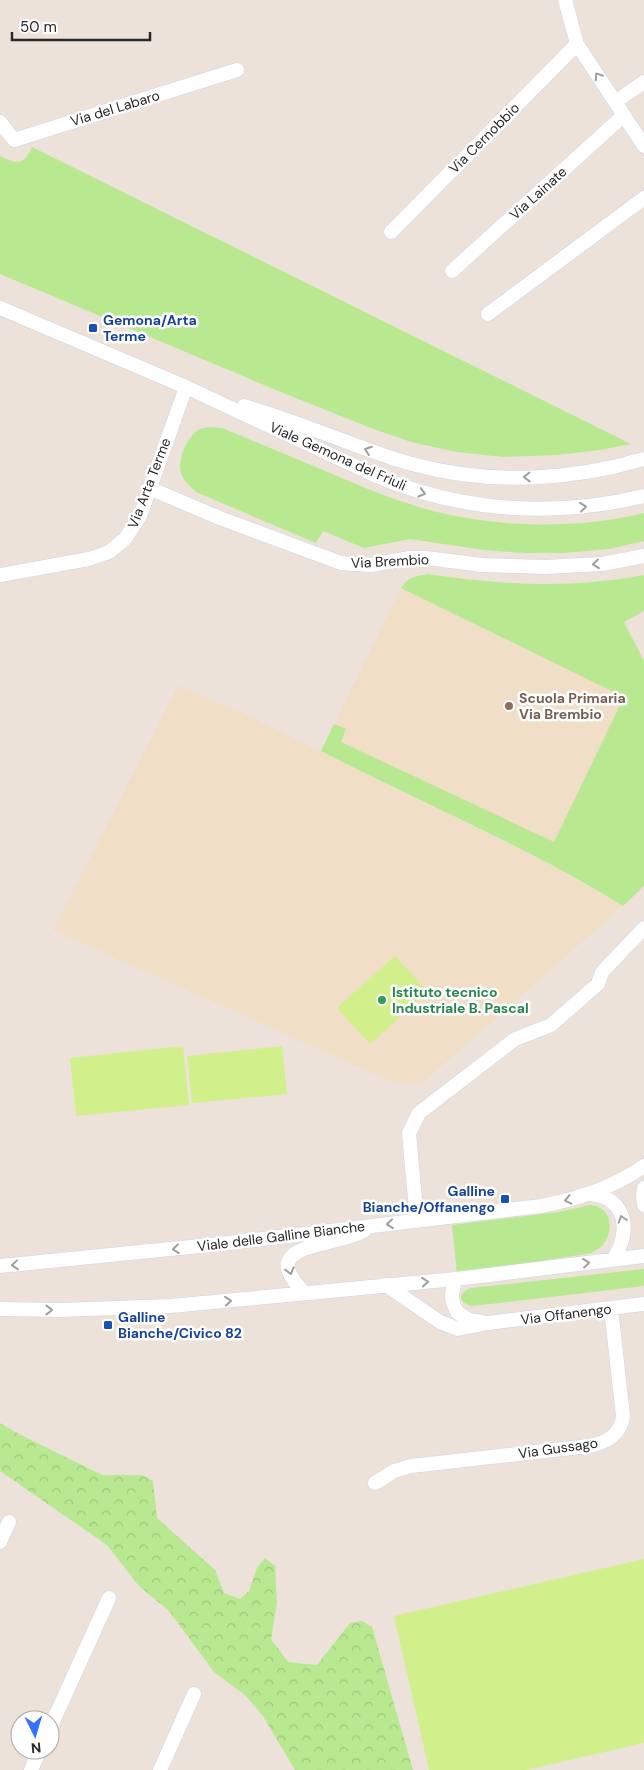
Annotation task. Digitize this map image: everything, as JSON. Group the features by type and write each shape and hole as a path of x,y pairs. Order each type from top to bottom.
{"street":[{"path":"569,1 577,44 644,146"},
{"name":"Via Cernobbio","path":"391,232 577,44"},
{"name":"Via del Labaro","path":"0,122 14,140 237,70"},
{"path":"615,102 644,82"},
{"name":"Via Lainate","path":"452,271 624,115"},
{"path":"488,314 644,198"},
{"name":"Viale Gemona del Friuli","path":"0,308 186,387 401,487 430,495 491,506 551,509 570,509 644,496"},
{"name":"Viale Gemona del Friuli","path":"186,387 313,429 386,456 453,473 502,477 551,476 599,470 644,459"},
{"name":"Via Arta Terme","path":"0,575 89,559 109,552 121,544 130,534 140,516 186,387"},
{"name":"Via Brembio","path":"149,488 222,519 324,558 361,565 380,564 410,558 427,558 482,565 544,568 602,564 644,556"},
{"path":"417,1221 409,1133 419,1113 516,1039 551,1025 598,984 602,972 644,928"},
{"name":"Viale delle Galline Bianche","path":"0,1266 87,1258 541,1206 591,1194 644,1166"},
{"path":"644,1188 644,1206"},
{"path":"591,1194 603,1196 610,1200 622,1217 624,1225 623,1241 613,1260"},
{"path":"305,1293 295,1283 288,1268 292,1255 299,1250 351,1238 369,1226"},
{"path":"0,1309 131,1309 195,1304 456,1279 644,1256"},
{"name":"Via Offanengo","path":"456,1279 452,1289 452,1297 458,1314 469,1320 488,1323"},
{"name":"Via Offanengo","path":"386,1285 428,1314 453,1328 467,1328 488,1323 644,1304"},
{"name":"Via Gussago","path":"375,1482 394,1471 411,1466 597,1445 610,1438 620,1428 623,1416 611,1309"},
{"path":"0,1542 9,1522"},
{"path":"58,1710 110,1598"},
{"path":"160,1770 194,1694"}],"shaded area":[{"path":"401,588 624,697 554,843 340,742 346,729 334,724"},
{"path":"178,686 238,711 545,862 623,906 420,1085 394,1083 53,930"}],"green space":[{"path":"32,147 631,444 557,455 503,457 457,452 411,442 276,390 0,274 0,156 19,162 26,158"},
{"path":"210,427 222,428 396,500 462,517 514,524 567,524 593,522 644,513 644,541 609,549 564,553 484,550 410,539 364,548 323,531 316,543 196,492 187,483 182,476 180,468 184,450 194,433 199,429"},
{"path":"428,574 483,581 536,584 589,582 644,575 644,611 624,622 644,661 644,886 623,906 587,884 512,844 321,751 334,724 346,729 341,742 554,842 624,697 401,588 406,581 419,575"},
{"name":"Istituto tecnico Industriale B. Pascal","path":"395,956 428,992 370,1044 337,1008"},
{"path":"183,1046 189,1105 76,1116 70,1058"},
{"path":"282,1046 287,1094 192,1103 187,1056"},
{"path":"591,1205 603,1210 607,1215 610,1227 609,1234 602,1246 592,1253 457,1274 452,1225 558,1212"},
{"path":"644,1269 644,1286 473,1306 464,1303 461,1298 466,1290 471,1288"},
{"path":"0,1423 102,1475 142,1475 153,1481 157,1518 215,1570 224,1593 240,1599 249,1591 257,1568 265,1558 275,1566 277,1603 271,1639 288,1662 317,1665 350,1623 362,1621 372,1627 413,1770 295,1770 263,1716 245,1695 214,1672 169,1611 139,1586 107,1545 0,1471"},
{"path":"644,1559 644,1743 526,1770 429,1770 394,1616"}],"place":[{"name":"Gemona/Arta Terme","path":"93,328"},
{"name":"Scuola Primaria Via Brembio","path":"509,706"},
{"name":"Istituto tecnico Industriale B. Pascal","path":"382,1000"},
{"name":"Galline Bianche/Offanengo","path":"505,1199"},
{"name":"Galline Bianche/Civico 82","path":"108,1325"}]}
